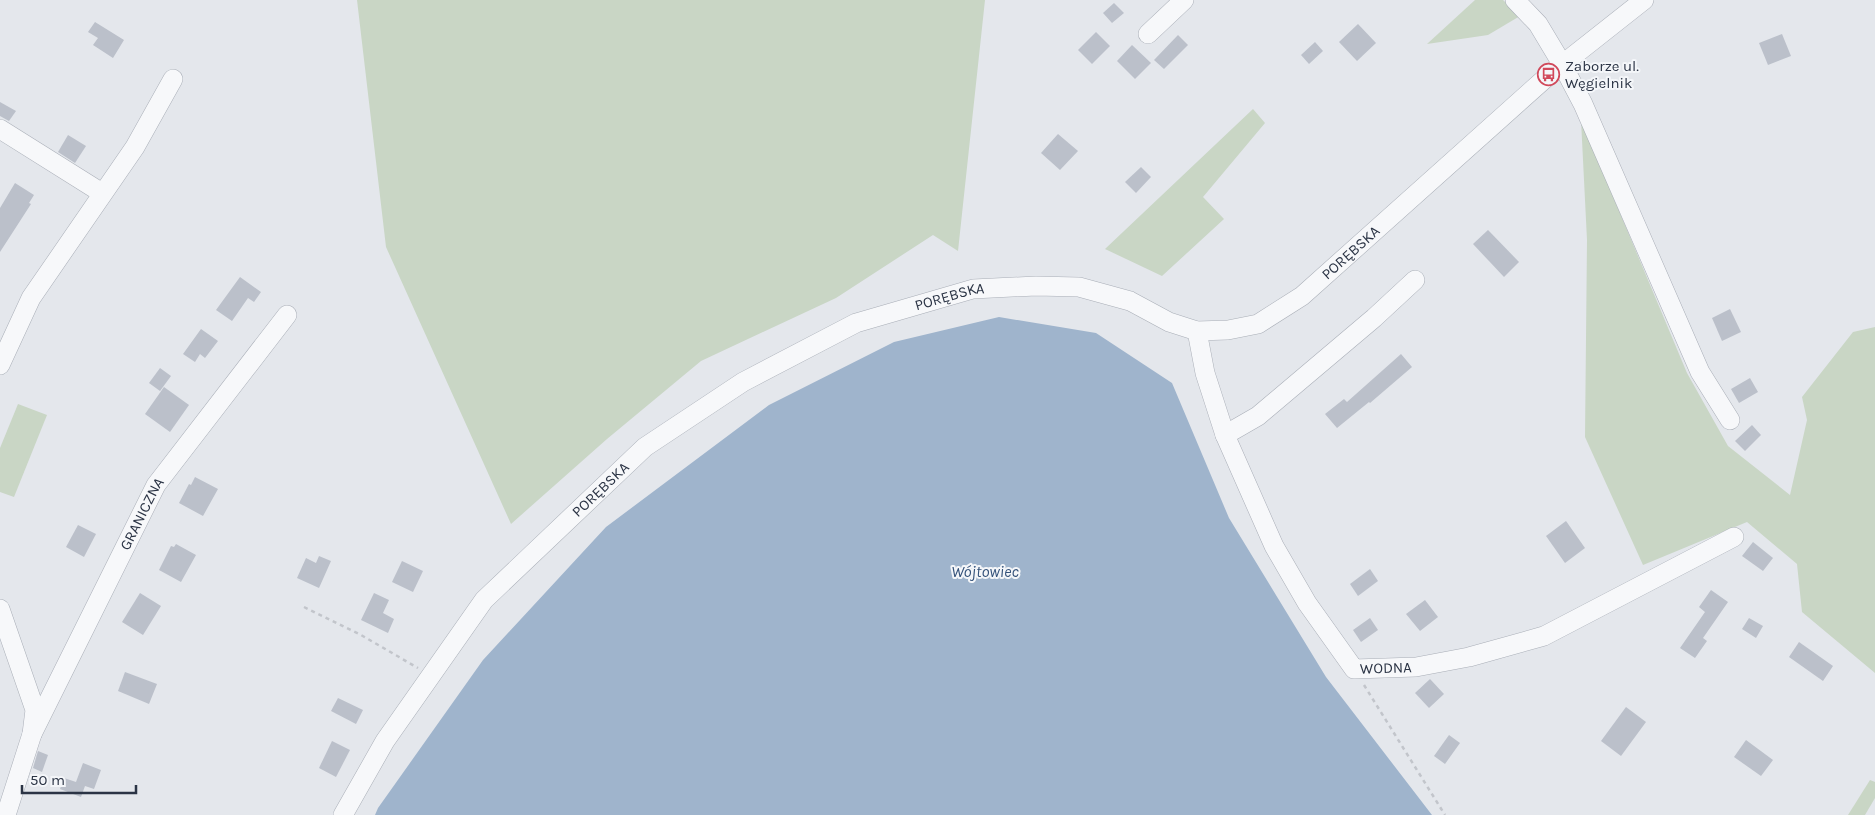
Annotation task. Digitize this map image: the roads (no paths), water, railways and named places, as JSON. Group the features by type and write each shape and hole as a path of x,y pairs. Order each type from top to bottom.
{"street":[{"path":"1148,34 1184,0"},
{"path":"1515,0 1538,24 1583,104 1700,372 1730,420"},
{"name":"PORĘBSKA","path":"342,815 385,742 484,600 645,447 743,382 856,323 973,289 1036,286 1079,287 1130,301 1169,322 1197,331 1228,330 1258,324 1302,296 1562,64 1644,0"},
{"path":"0,364 31,298 135,147 173,79"},
{"path":"0,129 102,193"},
{"path":"1225,435 1258,416 1416,280"},
{"name":"GRANICZNA","path":"6,815 32,734 156,485 287,314"},
{"name":"WODNA","path":"1197,331 1205,372 1225,435 1274,546 1307,602 1354,669 1416,668 1470,657 1544,636 1734,537"},
{"name":"GRANICZNA","path":"0,609 35,710 32,734"}],"water":[{"name":"Wójtowiec","path":"999,317 1096,333 1172,383 1229,518 1326,677 1432,815 375,815 378,808 483,660 606,527 769,405 894,342"}],"place":[{"name":"Zaborze ul. Węgielnik","path":"1549,75"}]}
